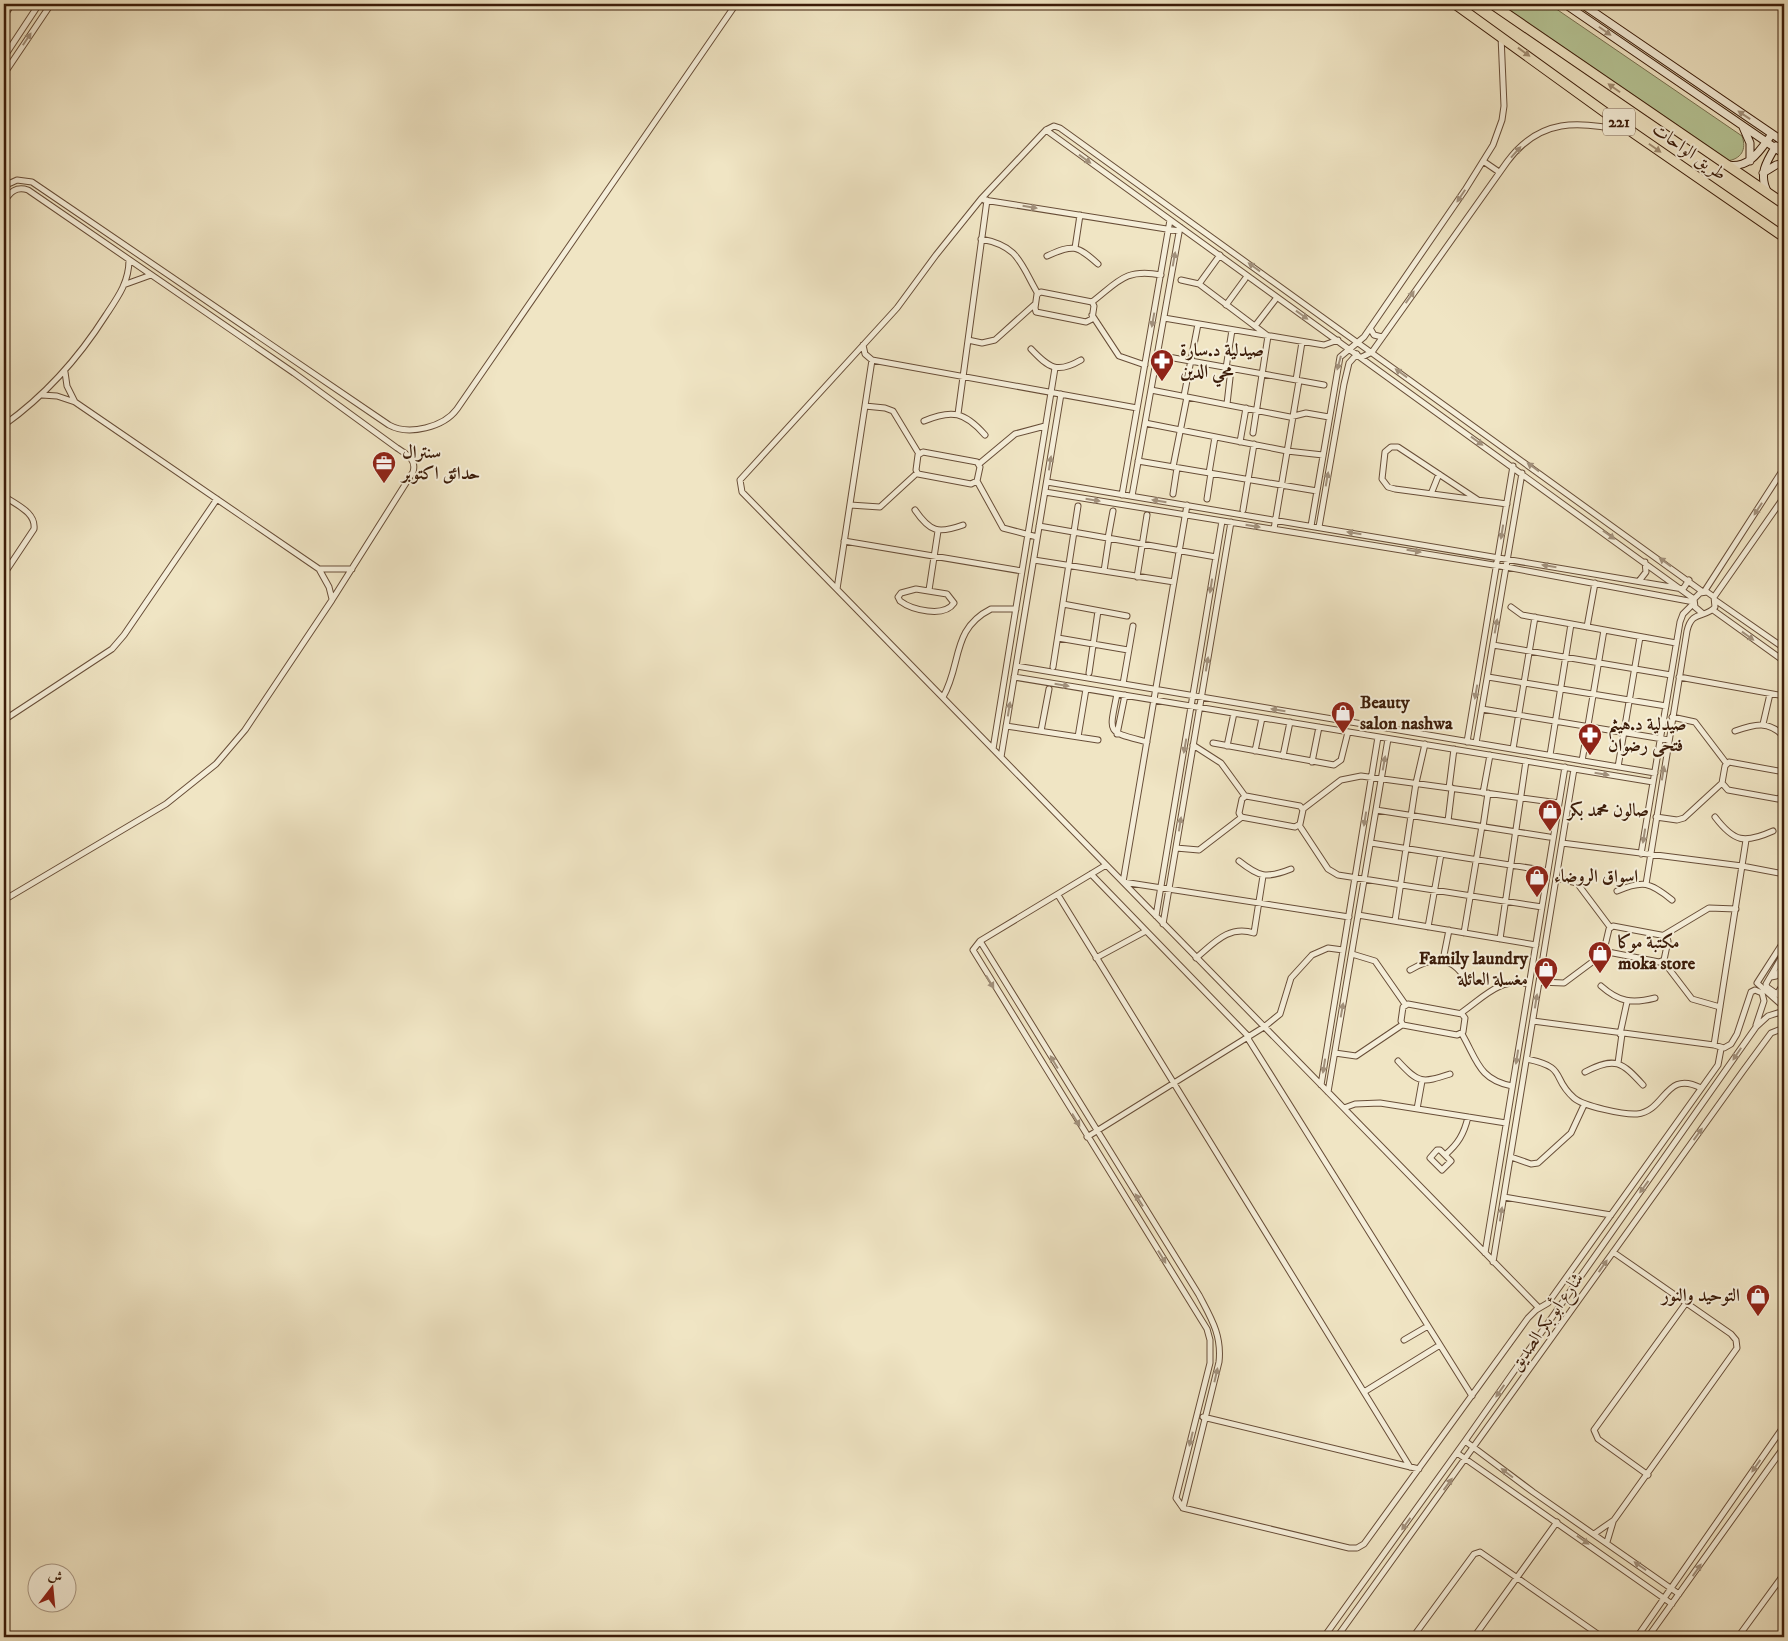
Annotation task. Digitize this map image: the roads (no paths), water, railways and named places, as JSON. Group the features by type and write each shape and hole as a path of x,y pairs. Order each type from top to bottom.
{"highway":[{"name":"طريق الواحات","path":"1455,4 1635,134 1784,236"},
{"name":"طريق الواحات","path":"1492,4 1784,204"}],"street":[{"path":"4,16 12,4"},
{"path":"4,58 39,4"},
{"path":"4,74 51,4"},
{"path":"4,186 17,180 32,182 389,426 406,430 434,425 448,419 457,409 736,4"},
{"path":"1565,4 1784,154"},
{"path":"1582,4 1782,141 1765,164 1763,180 1768,193"},
{"path":"1311,526 1340,357 1358,342 1370,328 1483,160 1498,133 1502,120 1500,35"},
{"path":"1319,527 1349,362 1359,355 1372,352 1500,172 1523,144 1536,134 1558,125 1589,125 1635,134"},
{"path":"1539,1308 837,590 742,492 739,484 742,477 864,346 912,290 936,255 984,200 1046,130 1054,126 1060,128 1784,648"},
{"path":"1743,127 1750,143 1750,161"},
{"path":"1046,130 1170,220 1179,229 1220,255 1683,589 1694,601 1695,608 1702,613"},
{"path":"1726,165 1741,165 1750,161 1772,134"},
{"path":"1483,160 1500,172"},
{"path":"1763,173 1776,165 1784,163"},
{"path":"4,202 15,190 28,190 294,373 412,459 415,465 413,472 332,600 245,730 216,764 166,804 4,900"},
{"path":"984,200 1169,230 1179,229"},
{"path":"958,414 981,239 984,200"},
{"path":"1075,248 1080,215"},
{"path":"1122,494 1170,220"},
{"path":"1132,496 1179,229"},
{"path":"981,239 1002,244 1014,252 1038,294 1034,309 1037,312 1086,322 1090,320 1092,315 1094,306 1092,302"},
{"path":"1047,256 1060,249 1075,248 1087,253 1098,264"},
{"path":"1199,284 1220,255"},
{"path":"4,425 42,395 82,352 126,284 129,260"},
{"path":"1038,294 1042,292 1092,302 1129,274 1139,272 1161,275"},
{"path":"126,284 139,277 151,275"},
{"path":"1181,280 1199,284 1268,336"},
{"path":"1226,305 1245,280"},
{"path":"1266,289 1272,280"},
{"path":"1156,300 1166,302"},
{"path":"1255,326 1275,300"},
{"path":"968,340 982,342 995,340 1035,304"},
{"path":"1092,315 1119,356 1145,365"},
{"path":"1164,318 1324,345 1338,340"},
{"path":"1173,494 1180,430 1198,324"},
{"path":"1370,328 1374,335 1382,337"},
{"path":"1227,404 1232,330"},
{"path":"1254,433 1268,336"},
{"path":"1274,529 1288,451 1302,342"},
{"path":"864,346 865,354 872,360 1137,408"},
{"path":"1031,349 1042,362 1055,368 1068,367 1081,360"},
{"path":"1157,355 1324,385"},
{"path":"837,590 872,360"},
{"path":"993,749 1055,368"},
{"path":"65,372 67,386 75,402"},
{"path":"1334,387 1343,388"},
{"path":"1151,390 1293,416 1306,413 1329,417"},
{"path":"1001,757 1061,394"},
{"path":"42,395 57,396 75,402 319,569 329,587 332,600"},
{"path":"850,505 880,507 917,473 919,454 893,411 864,406"},
{"path":"1240,442 1246,408"},
{"path":"924,420 946,413 958,414 968,418 985,435"},
{"path":"1453,423 1459,415"},
{"path":"1145,423 1288,451 1323,455"},
{"path":"1037,537 1003,528 977,481 979,464 1015,434 1045,426"},
{"path":"1207,499 1215,437"},
{"path":"1243,510 1254,444"},
{"path":"1478,500 1398,447 1388,449 1384,455 1382,479 1385,485 1391,489 1507,504"},
{"path":"919,454 932,454 979,464"},
{"path":"1138,461 1317,491"},
{"path":"1467,742 1513,466"},
{"path":"1641,854 1680,622 1683,614 1704,592 1784,468"},
{"path":"917,473 971,484 977,481"},
{"path":"1476,743 1522,473"},
{"path":"1431,494 1439,474"},
{"path":"1047,482 1683,589"},
{"path":"1076,497 1078,487"},
{"path":"1045,492 1497,565 1694,601"},
{"path":"4,496 32,516 35,523 34,529 4,574"},
{"path":"1713,610 1715,599 1784,497"},
{"path":"4,720 112,649 124,635 218,499"},
{"path":"1123,882 1187,505"},
{"path":"1053,667 1078,506"},
{"path":"915,510 925,523 938,530 946,531 963,525"},
{"path":"1104,571 1113,511"},
{"path":"1589,522 1596,513"},
{"path":"1136,577 1147,515"},
{"path":"1156,916 1222,521"},
{"path":"1163,924 1231,522"},
{"path":"1039,526 1216,556"},
{"path":"929,590 938,530"},
{"path":"844,541 1022,571"},
{"path":"1398,549 1399,541"},
{"path":"1034,560 1174,582"},
{"path":"1640,581 1646,572 1644,561"},
{"path":"319,569 352,569"},
{"path":"1571,578 1572,569"},
{"path":"1683,589 1689,580"},
{"path":"1587,627 1595,582"},
{"path":"907,590 929,590 947,594 954,603 945,609 925,610 906,605 898,597 907,590"},
{"path":"1676,598 1682,603 1683,614"},
{"path":"1063,604 1126,616"},
{"path":"1512,607 1522,615 1676,643"},
{"path":"942,698 954,671 958,649 964,634 991,609 1016,609"},
{"path":"1646,884 1688,625 1696,615 1713,610"},
{"path":"1713,610 1784,661"},
{"path":"1089,673 1098,611"},
{"path":"1513,749 1535,617"},
{"path":"1680,622 1688,625"},
{"path":"1550,755 1571,624"},
{"path":"1123,684 1133,626"},
{"path":"1582,761 1604,630"},
{"path":"1618,767 1640,637"},
{"path":"1058,638 1128,650"},
{"path":"1011,640 1020,642"},
{"path":"1493,645 1671,675"},
{"path":"1483,650 1492,652"},
{"path":"1016,666 1654,773"},
{"path":"1014,677 1653,782"},
{"path":"1488,677 1666,706"},
{"path":"1679,677 1784,696"},
{"path":"1041,731 1049,689"},
{"path":"1078,737 1086,689"},
{"path":"1117,694 1111,725 1117,734 1147,742"},
{"path":"1763,724 1770,694"},
{"path":"1117,734 1125,695"},
{"path":"1482,709 1669,740"},
{"path":"1227,746 1234,713"},
{"path":"1305,725 1306,715"},
{"path":"1672,717 1695,722 1727,764 1784,772"},
{"path":"1255,751 1262,718"},
{"path":"1282,756 1290,722"},
{"path":"1735,731 1754,724 1763,724 1778,730 1784,737"},
{"path":"1006,726 1098,740"},
{"path":"1312,762 1320,727"},
{"path":"1213,743 1331,765 1339,763 1348,732"},
{"path":"1415,743 1416,733"},
{"path":"1321,1085 1378,737"},
{"path":"1328,1092 1388,738"},
{"path":"1395,921 1416,783 1425,744"},
{"path":"1194,745 1221,763 1245,796 1299,805 1303,809"},
{"path":"1448,821 1454,749"},
{"path":"1464,933 1482,827 1490,755"},
{"path":"1500,939 1526,761"},
{"path":"1656,817 1677,820 1684,818 1722,783 1727,764"},
{"path":"1485,1253 1565,767"},
{"path":"1493,1262 1574,769"},
{"path":"1542,907 1338,875 1328,869 1299,825 1303,809 1341,780 1351,777 1372,777 1559,803"},
{"path":"1722,783 1728,790 1778,799 1783,798 1784,788"},
{"path":"1242,818 1240,813 1242,799 1245,796"},
{"path":"1175,806 1183,807"},
{"path":"1376,810 1548,837"},
{"path":"1715,817 1727,832 1746,840 1755,839 1773,831"},
{"path":"1176,848 1199,850 1242,818 1295,827 1299,825"},
{"path":"1714,1045 1746,840"},
{"path":"1371,843 1542,870"},
{"path":"1562,844 1742,866 1784,874"},
{"path":"1359,853 1369,855"},
{"path":"1428,927 1441,854"},
{"path":"1239,861 1255,873 1263,876 1272,876 1291,869"},
{"path":"1106,865 980,941 974,946 973,954 1207,1329 1211,1352 1210,1363 1176,1498 1183,1508 1349,1548 1357,1548 1364,1544 1528,1318 1548,1303 1718,1065 1721,1049 1733,1041 1750,992 1755,990 1762,993 1764,1001 1756,1027"},
{"path":"1091,874 1248,1037 1472,1396"},
{"path":"1196,958 1226,933 1245,930 1254,933 1263,876"},
{"path":"1556,878 1577,883 1610,927 1664,935 1709,908 1736,909"},
{"path":"1123,882 1349,917"},
{"path":"1617,891 1636,884 1646,884 1655,887 1672,900"},
{"path":"1545,888 1554,890"},
{"path":"1058,895 1410,1467"},
{"path":"1358,915 1536,945"},
{"path":"1610,927 1606,946 1610,954 1663,961 1692,999 1720,1007"},
{"path":"1443,960 1449,930"},
{"path":"1096,958 1146,931"},
{"path":"1663,961 1668,941 1664,935"},
{"path":"980,941 1096,1132 1199,1295 1218,1333 1221,1347 1219,1362 1183,1508"},
{"path":"1324,1637 1457,1453 1573,1285 1756,1027 1768,1016 1784,1009 1757,983 1784,941"},
{"path":"1087,1137 1264,1027 1280,1014 1291,978 1312,955 1328,948 1343,950"},
{"path":"1539,982 1564,983 1607,951"},
{"path":"1784,953 1772,971 1766,985 1784,999"},
{"path":"1352,954 1375,961 1406,1004 1461,1013 1465,1018 1462,1034 1487,1077 1499,1084 1512,1086"},
{"path":"1410,970 1426,961 1443,960 1458,968 1468,983"},
{"path":"1771,977 1776,976 1784,965"},
{"path":"1461,1013 1504,984 1511,982 1529,984"},
{"path":"1777,994 1784,983"},
{"path":"1601,986 1617,999 1627,1002 1655,998"},
{"path":"1618,1063 1627,1002"},
{"path":"1335,1053 1356,1056 1402,1024 1406,1004"},
{"path":"1533,1021 1714,1045 1721,1049"},
{"path":"1402,1024 1457,1035 1462,1034"},
{"name":"شارع أبو بكر الصديق","path":"1337,1637 1475,1448 1645,1207 1771,1033 1783,1028"},
{"path":"1329,1036 1338,1038"},
{"path":"1527,1059 1546,1063 1553,1068 1568,1093 1584,1105 1635,1114 1652,1108 1676,1084 1688,1082 1701,1088"},
{"path":"1398,1061 1409,1074 1422,1081 1436,1080 1450,1074"},
{"path":"1585,1072 1602,1064 1618,1063 1632,1071 1643,1085"},
{"path":"1514,1078 1523,1080"},
{"path":"1417,1109 1422,1081"},
{"path":"1344,1108 1367,1102 1506,1123"},
{"path":"1511,1157 1531,1164 1538,1163 1571,1133 1584,1105"},
{"path":"1445,1156 1456,1145 1464,1132 1468,1117"},
{"path":"1504,1197 1611,1215"},
{"path":"1635,1200 1645,1207"},
{"path":"1594,1534 1614,1520 1737,1348 1736,1340 1731,1334 1613,1252"},
{"path":"1573,1285 1584,1293"},
{"path":"1648,1475 1598,1439 1594,1430 1686,1303"},
{"path":"1404,1340 1428,1326"},
{"path":"1364,1392 1440,1345"},
{"path":"1197,1415 1419,1469"},
{"path":"1637,1637 1784,1426"},
{"path":"1465,1441 1532,1492 1680,1594"},
{"path":"1648,1637 1784,1447"},
{"path":"1766,1452 1775,1460"},
{"path":"1457,1453 1672,1604"},
{"path":"1526,1500 1532,1492"},
{"path":"1723,1512 1732,1519"},
{"path":"1607,1542 1614,1520"},
{"path":"1474,1637 1557,1522"},
{"path":"1708,1535 1717,1542"},
{"path":"1605,1556 1612,1546"},
{"path":"1388,1548 1396,1554"},
{"path":"1413,1637 1476,1553 1484,1553 1602,1637"},
{"path":"1738,1637 1784,1574"},
{"path":"1363,1582 1372,1588"}],"place":[{"name":"صيدلية د.سارة محي الدين","path":"1162,382"},
{"name":"سنترال حدائق اكتوبر","path":"384,484"},
{"name":"Beauty salon nashwa","path":"1343,734"},
{"name":"صيدلية د.هيثم فتحى رضوان","path":"1590,756"},
{"name":"صالون محمد بكر","path":"1550,832"},
{"name":"اسواق الروضاء","path":"1537,898"},
{"name":"مكتبة موكا moka store","path":"1600,974"},
{"name":"Family laundry مغسلة العائلة","path":"1546,990"},
{"name":"التوحيد والنور","path":"1758,1317"}]}
